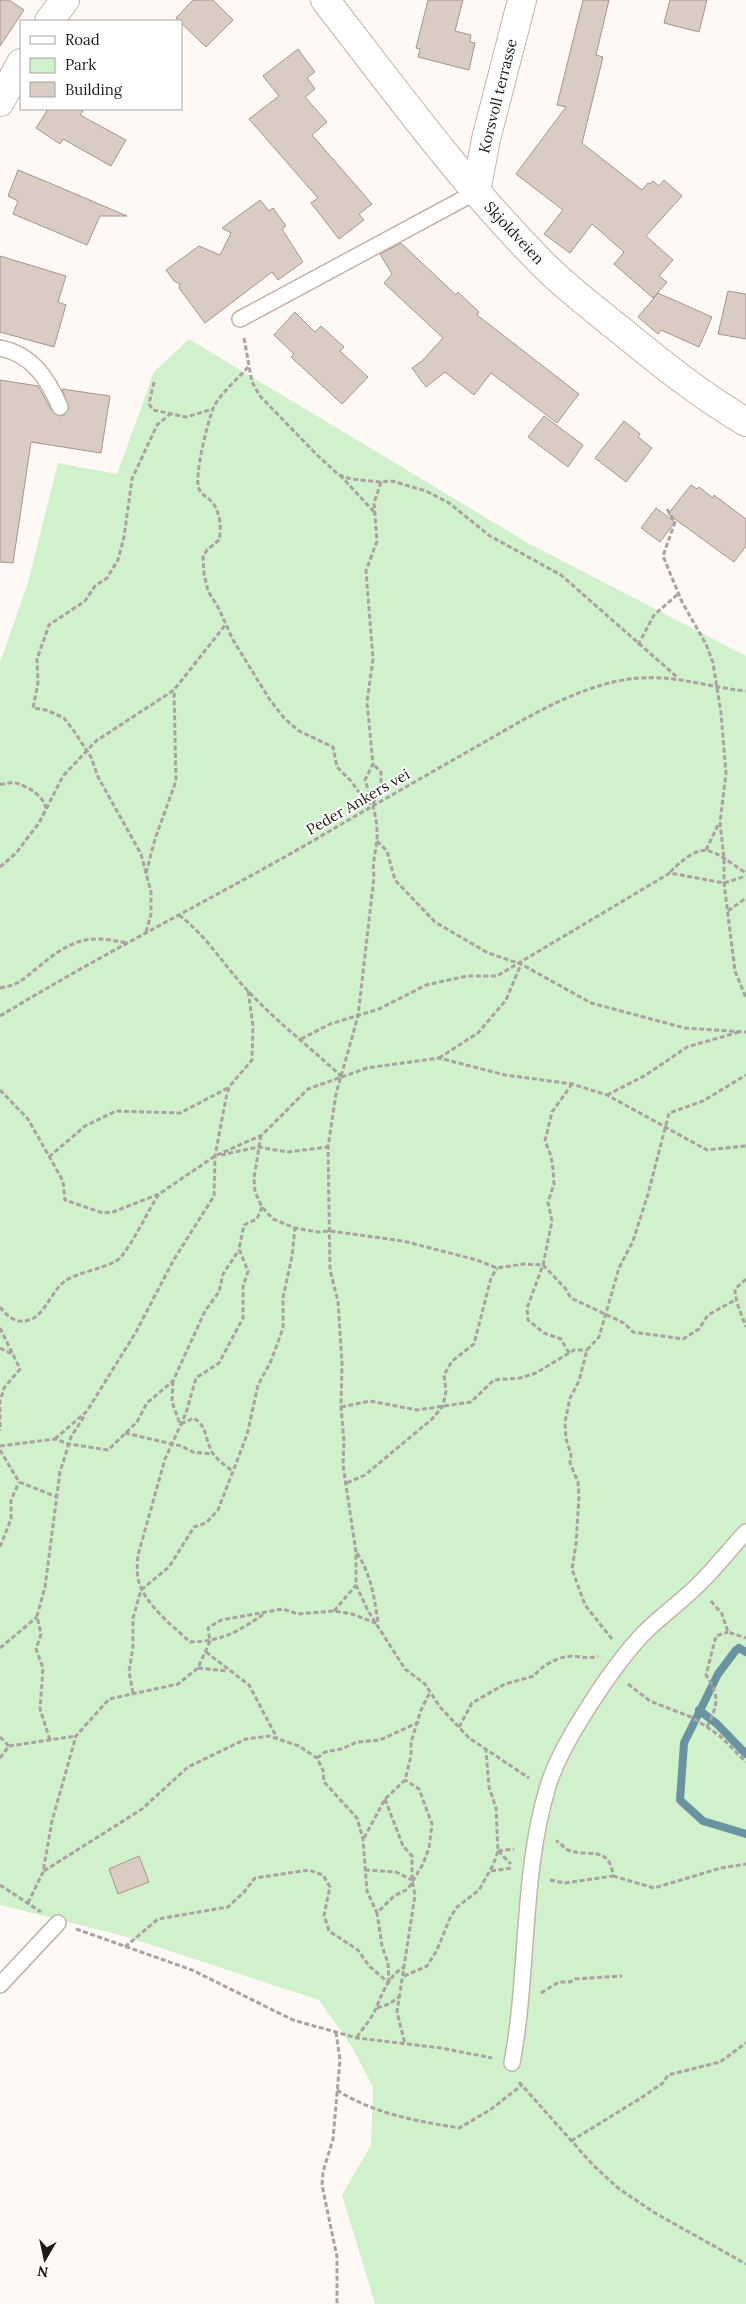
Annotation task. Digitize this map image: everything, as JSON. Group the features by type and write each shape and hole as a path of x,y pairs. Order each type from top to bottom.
{"street":[{"path":"50,20 65,0"},
{"name":"Skjoldveien","path":"325,0 476,192 534,255 589,305 699,392 746,422"},
{"name":"Korsvoll terrasse","path":"476,192 486,138 522,0"},
{"path":"0,102 20,66"}],"lane":[{"path":"240,318 476,192"},
{"path":"0,348 15,351 34,365 52,390 60,407"},
{"path":"512,2063 520,2011 536,1840 548,1785 576,1728 626,1654 645,1632 698,1585 746,1532"},
{"path":"0,1985 58,1923"}],"path":[{"path":"240,318 248,367 252,382 260,396 317,455 340,475 374,512"},
{"path":"248,367 213,409 197,476 199,487 204,496 210,500 218,514 219,540 207,550 203,557 208,591 227,624 243,658 277,710 299,731 334,747 337,767 351,781 366,802 373,804"},
{"path":"154,382 149,404 153,410 186,417 213,409"},
{"path":"146,932 151,914 151,892 141,854 121,821 86,751 64,718 46,710 33,708 38,683 37,659 49,626 85,602 95,586 107,578 118,560 124,537 132,478 157,425 170,414"},
{"path":"340,475 351,479 381,482 392,481 426,491 449,503 490,536 561,575 677,678"},
{"path":"381,482 375,495 374,512 377,541 366,571 370,644 373,659 367,702 373,764 365,780 373,804 377,827 377,841 372,862 374,878 358,1016 336,1094 328,1148 330,1270 339,1310 342,1364 343,1464 356,1552 356,1585 368,1611 405,1669 425,1684 459,1728 486,1751 522,1775 548,1785"},
{"path":"667,509 675,522 663,556 678,594 706,644 714,663 726,774 720,822 724,859 724,883 735,971 746,998"},
{"path":"638,644 654,615 678,594"},
{"path":"0,867 16,854 39,823 63,776 86,751 96,741 128,718 174,690 227,624"},
{"name":"Peder Ankers vei","path":"0,1016 71,973 311,842 373,804 515,724 576,694 620,681 654,676 677,678 717,688 746,691"},
{"path":"146,873 155,839 176,781 174,690"},
{"path":"373,764 381,772 381,785 373,804"},
{"path":"0,784 16,782 43,798 46,809"},
{"path":"706,850 720,822"},
{"path":"377,841 387,851 395,880 434,922 488,954 521,964 591,1003 685,1028 744,1032"},
{"path":"301,1038 330,1024 379,1009 426,985 466,976 498,976 521,964 670,873 686,857 697,850 706,850 724,859 746,875"},
{"path":"670,873 724,883 746,875"},
{"path":"727,911 746,898"},
{"path":"179,915 191,924 267,1011 301,1038 342,1076"},
{"path":"0,988 16,986 70,944 102,938 126,943"},
{"path":"439,1058 478,1033 506,1000 521,964"},
{"path":"49,1157 85,1126 116,1111 180,1113 229,1087 252,1060 252,1026 248,990"},
{"path":"607,1095 646,1075 687,1047 744,1032"},
{"path":"0,1090 28,1119 63,1181 65,1200 103,1212 113,1212 159,1194 215,1156 262,1135 308,1089 367,1068 439,1058 505,1075 572,1084 607,1095 707,1150 746,1146"},
{"path":"626,1654 586,1605 572,1569 576,1544 579,1496 578,1482 570,1463 571,1454 566,1439 565,1422 570,1398 579,1382 587,1350 599,1337 607,1316 619,1268 632,1241 666,1129 669,1113 703,1101 746,1075"},
{"path":"569,1352 561,1339 544,1333 528,1320 527,1308 543,1265 552,1221 548,1202 554,1184 551,1156 545,1141 552,1112 572,1084"},
{"path":"50,1740 40,1709 43,1668 36,1649 41,1634 37,1616 45,1587 60,1472 70,1444 87,1412 136,1332 173,1261 214,1196 215,1156 229,1087"},
{"path":"262,1135 258,1147 254,1178 255,1192 262,1207 273,1219 296,1228 403,1241 477,1260 497,1268 524,1264 543,1265 565,1288 571,1298 607,1316 624,1322 633,1332 683,1339 699,1328 708,1315 735,1300"},
{"path":"215,1156 258,1147 288,1152 328,1148"},
{"path":"0,1308 9,1317 19,1322 31,1320 38,1315 51,1295 66,1280 120,1259 159,1194"},
{"path":"181,1424 172,1402 173,1380 205,1310 219,1292 224,1274 239,1250 244,1226 258,1219 262,1207"},
{"path":"133,1692 129,1672 133,1647 133,1618 142,1590 169,1567 194,1527 206,1523 218,1510 247,1436 258,1385 271,1362 282,1328 283,1298 296,1228"},
{"path":"239,1250 248,1271 243,1287 243,1318 219,1363 196,1378 181,1424 165,1459 138,1555 137,1571 142,1590 168,1622 190,1642 210,1641 241,1629 264,1614"},
{"path":"347,1484 365,1475 432,1419 443,1406 446,1391 444,1374 452,1361 474,1344 491,1278 497,1268"},
{"path":"746,1279 735,1289 735,1300 741,1309 746,1328"},
{"path":"0,1328 20,1369 4,1388 0,1401 0,1431"},
{"path":"0,1348 14,1356"},
{"path":"341,1407 370,1400 417,1410 471,1402 494,1380 520,1378 536,1373 569,1352 587,1350"},
{"path":"0,1446 55,1439 70,1444 108,1450 137,1422 147,1404 173,1380"},
{"path":"55,1439 87,1412"},
{"path":"181,1424 194,1418 200,1422 205,1430 213,1454 232,1471"},
{"path":"125,1433 172,1444 193,1452 213,1454"},
{"path":"0,1450 19,1482 57,1497"},
{"path":"0,1547 11,1519 12,1500 19,1482"},
{"path":"356,1552 366,1568 373,1587 378,1624"},
{"path":"334,1611 356,1585"},
{"path":"698,1585 722,1614 728,1632"},
{"path":"28,1903 43,1872 58,1796 76,1736 110,1699 133,1692 178,1684 198,1668 210,1641 208,1628 221,1620 264,1614 283,1609 298,1614 334,1611 352,1614 378,1624"},
{"path":"0,1648 37,1616"},
{"path":"708,1727 717,1708 716,1690 706,1675 716,1636 728,1632 746,1638"},
{"path":"206,1652 249,1685 277,1738"},
{"path":"459,1728 472,1704 505,1684 534,1676 538,1671 559,1658 575,1656 592,1658 612,1652 626,1654"},
{"path":"198,1668 229,1671"},
{"path":"612,1674 636,1689 650,1701 691,1717 708,1727 720,1736 746,1762"},
{"path":"364,1839 385,1799 405,1780 411,1756 412,1742 421,1710 430,1692"},
{"path":"317,1758 325,1752 341,1749 357,1742 380,1740 419,1722"},
{"path":"0,1758 9,1746 76,1736"},
{"path":"43,1872 142,1809 188,1767 246,1739 269,1736 277,1738 299,1746 317,1758 323,1770 324,1782 356,1818 364,1839 368,1892 377,1913 382,1946 388,1963 389,1983"},
{"path":"0,1737 9,1746"},
{"path":"404,1976 427,1966 437,1950 450,1918 457,1907 479,1890 490,1871 498,1850 496,1808 489,1787 486,1751"},
{"path":"377,1913 394,1896 408,1889 423,1864 428,1848 432,1824 419,1789 405,1780"},
{"path":"385,1799 403,1846 412,1856 412,1880 415,1894 397,2012 405,2044"},
{"path":"536,1840 559,1841 568,1850 601,1854 612,1866 613,1876"},
{"path":"490,1871 515,1868 498,1850"},
{"path":"533,1870 553,1882 565,1883 613,1876 654,1888 721,1868 746,1864"},
{"path":"125,1946 158,1918 228,1907 244,1892 254,1878 309,1870 323,1875 330,1887 324,1915 329,1931 358,1950 369,1966 389,1983"},
{"path":"365,1870 396,1872 412,1880"},
{"path":"0,1885 58,1923 192,1970 293,2020 357,2038 441,2048 512,2063 522,2085 592,2165 632,2199 746,2264"},
{"path":"357,2038 376,2008 381,1994 399,1969 405,1967"},
{"path":"520,2011 537,1996 559,1982 622,1976"},
{"path":"376,2008 389,2004 399,1997"},
{"path":"336,2032 340,2060 334,2139 323,2172 322,2185 337,2258 337,2304"},
{"path":"571,2141 641,2098 662,2083 668,2075 720,2062 746,2043"},
{"path":"337,2090 355,2102 391,2114 460,2128 490,2110 522,2085"}],"green space":[{"path":"189,339 528,543 746,656 746,2304 375,2304 342,2195 371,2145 373,2087 352,2047 319,2000 127,1937 0,1905 0,662 28,583 58,463 117,474 154,372"}],"building":[{"path":"0,0 9,0 24,10 0,46"},
{"path":"193,0 213,0 233,20 206,47 182,24 182,20 176,18"},
{"path":"428,0 463,0 455,31 471,35 470,42 475,43 469,70 418,57 420,49 416,48"},
{"path":"583,0 609,0 596,55 603,57 582,143 642,190 648,183 650,184 653,181 659,186 664,180 682,196 646,236 673,260 659,276 667,282 653,298 614,264 624,252 592,224 570,253 544,234 563,210 516,174 566,107 557,105"},
{"path":"670,0 707,0 699,32 664,23"},
{"path":"298,49 315,72 307,78 315,89 305,97 327,122 312,135 372,204 359,214 364,220 339,239 311,203 318,198 249,119 279,96 263,76"},
{"path":"47,110 83,110 80,115 126,140 111,166 63,139 60,144 36,128"},
{"path":"18,170 127,216 100,216 87,245 13,214 18,201 8,196"},
{"path":"260,200 269,211 273,208 286,226 282,229 303,262 278,280 272,272 205,323 179,288 180,284 174,281 166,270 199,246 220,255 231,233 222,228"},
{"path":"401,243 456,295 458,292 479,312 477,315 579,394 557,423 491,373 474,395 445,372 426,387 412,368 422,361 443,338 384,283 392,274 380,254"},
{"path":"0,256 66,276 58,302 66,305 54,347 0,332"},
{"path":"728,291 746,294 746,339 718,334"},
{"path":"658,293 712,317 699,347 661,330 658,334 638,317"},
{"path":"295,312 315,332 321,326 344,347 340,351 368,377 342,404 291,357 294,354 274,335"},
{"path":"0,380 38,386 52,411 59,416 64,415 69,408 62,389 110,396 101,453 31,442 13,563 0,562"},
{"path":"544,416 583,445 568,467 528,437"},
{"path":"624,421 640,434 638,437 652,448 626,482 595,458"},
{"path":"691,485 697,489 699,487 713,498 714,495 746,519 746,546 734,562 668,514"},
{"path":"656,508 675,522 660,542 641,528"},
{"path":"139,1856 149,1882 118,1894 109,1869"}],"waterway":[{"path":"739,1648 746,1652"},
{"path":"736,1650 718,1674 684,1743 680,1800 703,1821 746,1834"},
{"path":"699,1710 717,1724 746,1754"}]}
